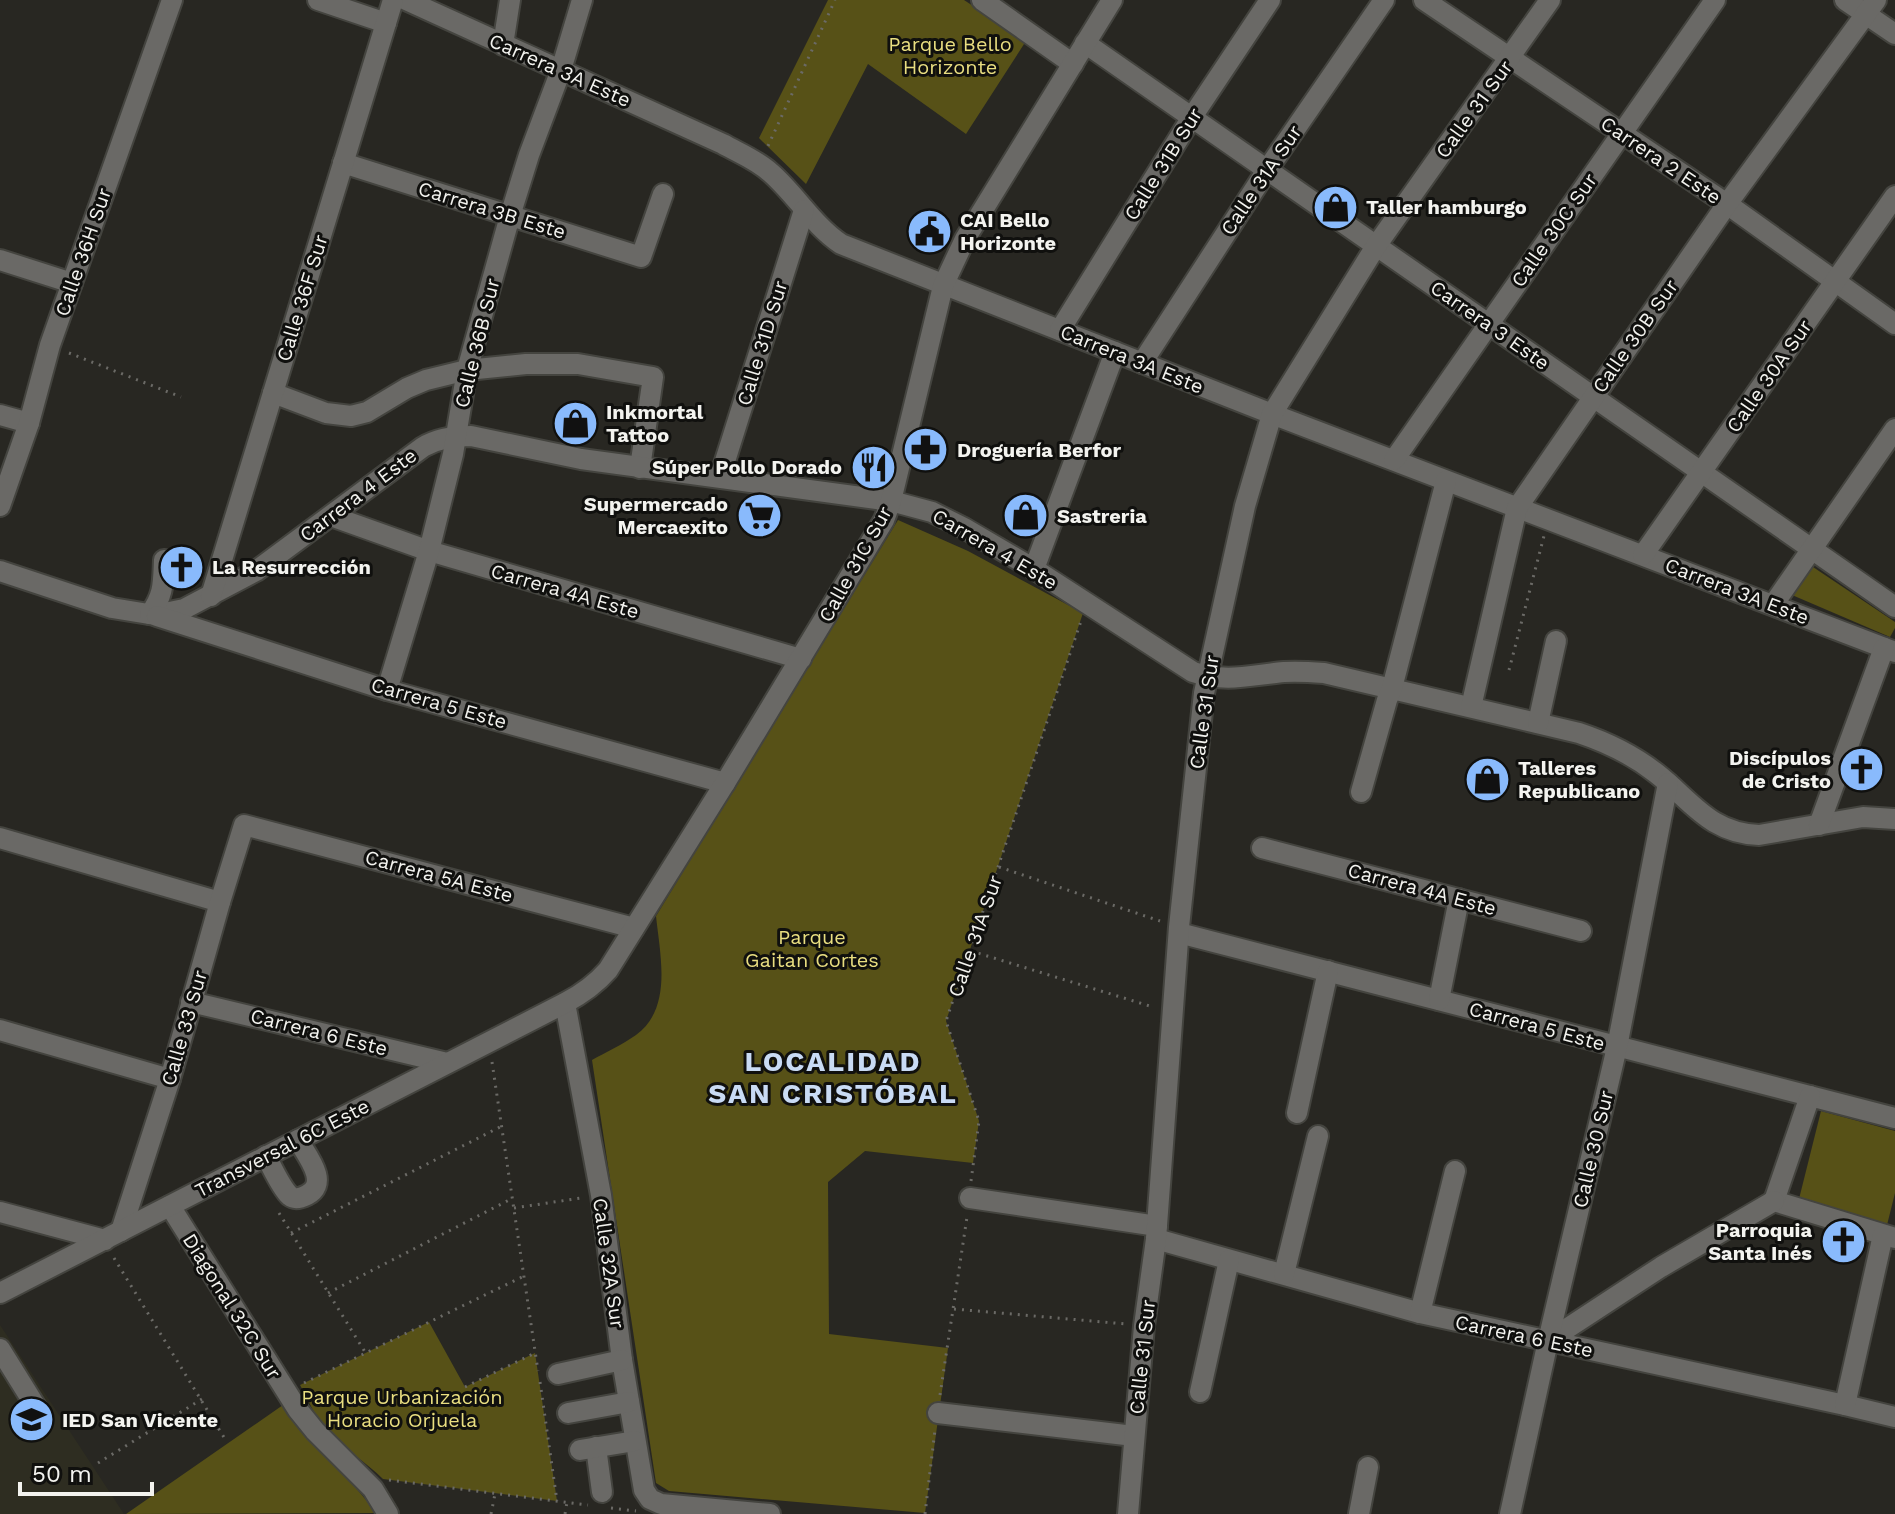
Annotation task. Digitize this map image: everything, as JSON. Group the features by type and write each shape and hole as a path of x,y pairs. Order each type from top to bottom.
{"street":[{"name":"Calle 36H Sur","path":"0,506 29,423 50,345 172,0"},
{"path":"318,0 386,23"},
{"name":"Calle 36F Sur","path":"211,596 393,0"},
{"name":"Carrera 3A Este","path":"406,0 723,144 760,164 841,244 1547,521 1890,650"},
{"path":"503,45 510,0"},
{"name":"Calle 36B Sur","path":"387,690 429,551 456,436 467,370 510,216 582,0"},
{"path":"982,0 1073,64"},
{"name":"Calle 31C Sur","path":"565,1003 597,983 608,970 876,534 891,501 943,286 965,239 1112,0"},
{"name":"Calle 31B Sur","path":"1060,330 1192,117 1270,0"},
{"name":"Calle 31A Sur","path":"1142,363 1267,170 1384,0"},
{"name":"Carrera 2 Este","path":"1424,0 1727,204 1895,324"},
{"name":"Calle 31 Sur","path":"1128,1514 1144,1326 1156,1232 1179,930 1206,676 1245,506 1272,414 1376,246 1550,0"},
{"name":"Calle 30C Sur","path":"1394,460 1715,0"},
{"path":"1845,0 1872,7 1895,34"},
{"name":"Calle 30B Sur","path":"1471,707 1517,508 1727,204 1872,7"},
{"name":"Carrera 3 Este","path":"1085,43 1895,607"},
{"name":"Carrera 3B Este","path":"343,163 641,257 663,194"},
{"name":"Calle 30A Sur","path":"1643,555 1895,196"},
{"name":"Calle 31D Sur","path":"720,477 804,210"},
{"path":"0,260 72,283"},
{"path":"1034,569 1115,352"},
{"path":"273,393 326,413 351,416 367,412 426,380 467,370 526,364 578,364 653,377 640,468"},
{"path":"0,415 29,423"},
{"path":"1773,605 1895,429"},
{"name":"Carrera 4 Este","path":"0,571 112,608 152,615 184,609 256,571 423,447 456,436 471,436 581,459 891,501 932,512 1034,569 1185,667 1206,676 1235,678 1285,672 1343,676 1594,738 1642,762 1705,817 1729,830 1759,835 1863,817 1895,819"},
{"path":"1361,792 1392,688 1446,481"},
{"name":"Carrera 4A Este","path":"331,516 429,551 801,659"},
{"path":"152,615 163,586 164,560"},
{"name":"Carrera 5 Este","path":"152,615 387,690 725,783"},
{"path":"1538,723 1556,641"},
{"path":"1819,825 1890,650"},
{"name":"Calle 30 Sur","path":"1510,1514 1617,1047 1668,783"},
{"name":"Carrera 5A Este","path":"244,825 634,928"},
{"name":"Calle 33 Sur","path":"113,1236 170,1079 244,825"},
{"path":"0,838 220,902"},
{"name":"Carrera 4A Este","path":"1262,848 1581,931"},
{"path":"1439,1000 1459,899"},
{"name":"Carrera 5 Este","path":"1179,930 1895,1118"},
{"path":"1297,1113 1328,971"},
{"name":"Carrera 6 Este","path":"191,1002 447,1063"},
{"name":"Transversal 6C Este","path":"0,1293 565,1003"},
{"name":"Calle 32A Sur","path":"565,1003 601,1195 622,1360 644,1490 661,1511"},
{"path":"0,1030 170,1079"},
{"path":"1548,1341 1661,1267 1774,1201 1810,1096"},
{"path":"1284,1274 1318,1136"},
{"path":"266,1156 292,1198 309,1194 316,1189 318,1176 298,1140"},
{"path":"1420,1313 1455,1171"},
{"name":"Carrera 6 Este","path":"970,1198 1156,1232 1229,1260 1420,1313 1895,1417"},
{"path":"1774,1201 1889,1236 1845,1405"},
{"name":"Diagonal 32C Sur","path":"170,1206 286,1392 315,1431 373,1489 388,1514"},
{"path":"0,1212 113,1236"},
{"path":"1200,1392 1229,1260"},
{"path":"0,1349 41,1415"},
{"path":"558,1374 622,1360"},
{"path":"568,1413 629,1402"},
{"path":"938,1413 1134,1436"},
{"path":"600,1501 588,1449 635,1441"},
{"path":"1359,1514 1368,1467"},
{"path":"661,1511 770,1514"}],"path":[{"path":"760,164 835,0"},
{"path":"50,345 181,397"},
{"path":"1509,670 1547,521"},
{"name":"Calle 31A Sur","path":"925,1514 979,1121 946,1021 1086,603"},
{"path":"999,867 1179,930"},
{"path":"971,951 1172,1013"},
{"path":"489,1041 557,1501"},
{"path":"291,1233 502,1126"},
{"path":"514,1208 601,1195"},
{"path":"328,1293 513,1198"},
{"path":"274,1206 365,1352"},
{"path":"113,1236 225,1439"},
{"path":"286,1392 524,1276"},
{"path":"954,1309 1144,1326"},
{"path":"465,1387 535,1353"},
{"path":"98,1463 202,1399"},
{"path":"362,1477 557,1501 600,1501 661,1511"},
{"path":"491,1514 495,1494"},
{"path":"565,1514 567,1502"}],"shaded area":[{"name":"IED San Vicente","path":"0,1325 124,1514 0,1514"}],"green space":[{"name":"Parque Bello Horizonte","path":"828,0 964,0 1026,41 966,134 868,64 806,184 759,138"},
{"name":"Parque Gaitan Cortes","path":"898,520 968,551 1083,613 946,1021 979,1121 973,1163 865,1151 828,1182 829,1334 948,1348 925,1513 669,1491 656,1483 592,1060 636,1035 648,1024 660,996 661,964 656,916"},
{"path":"1813,567 1895,622 1890,637 1792,595"},
{"path":"1821,1111 1895,1131 1895,1193 1887,1225 1798,1203"},
{"name":"Parque Urbanización Horacio Orjuela","path":"429,1322 465,1387 535,1353 557,1501 383,1479 321,1424 300,1385"},
{"name":"Parque Urbanización Horacio Orjuela","path":"283,1405 314,1446 377,1513 126,1514"}],"place":[{"name":"Taller hamburgo","path":"1335,207"},
{"name":"CAI Bello Horizonte","path":"929,232"},
{"name":"Inkmortal Tattoo","path":"575,424"},
{"name":"Droguería Berfor","path":"926,450"},
{"name":"Súper Pollo Dorado","path":"873,467"},
{"name":"Supermercado Mercaexito","path":"759,516"},
{"name":"Sastreria","path":"1026,516"},
{"name":"La Resurrección","path":"181,567"},
{"name":"Discípulos de Cristo","path":"1862,769"},
{"name":"Talleres Republicano","path":"1487,780"},
{"name":"Parroquia Santa Inés","path":"1843,1242"},
{"name":"IED San Vicente","path":"31,1420"}],"district":[{"name":"LOCALIDAD SAN CRISTÓBAL","path":"833,1077"}]}
